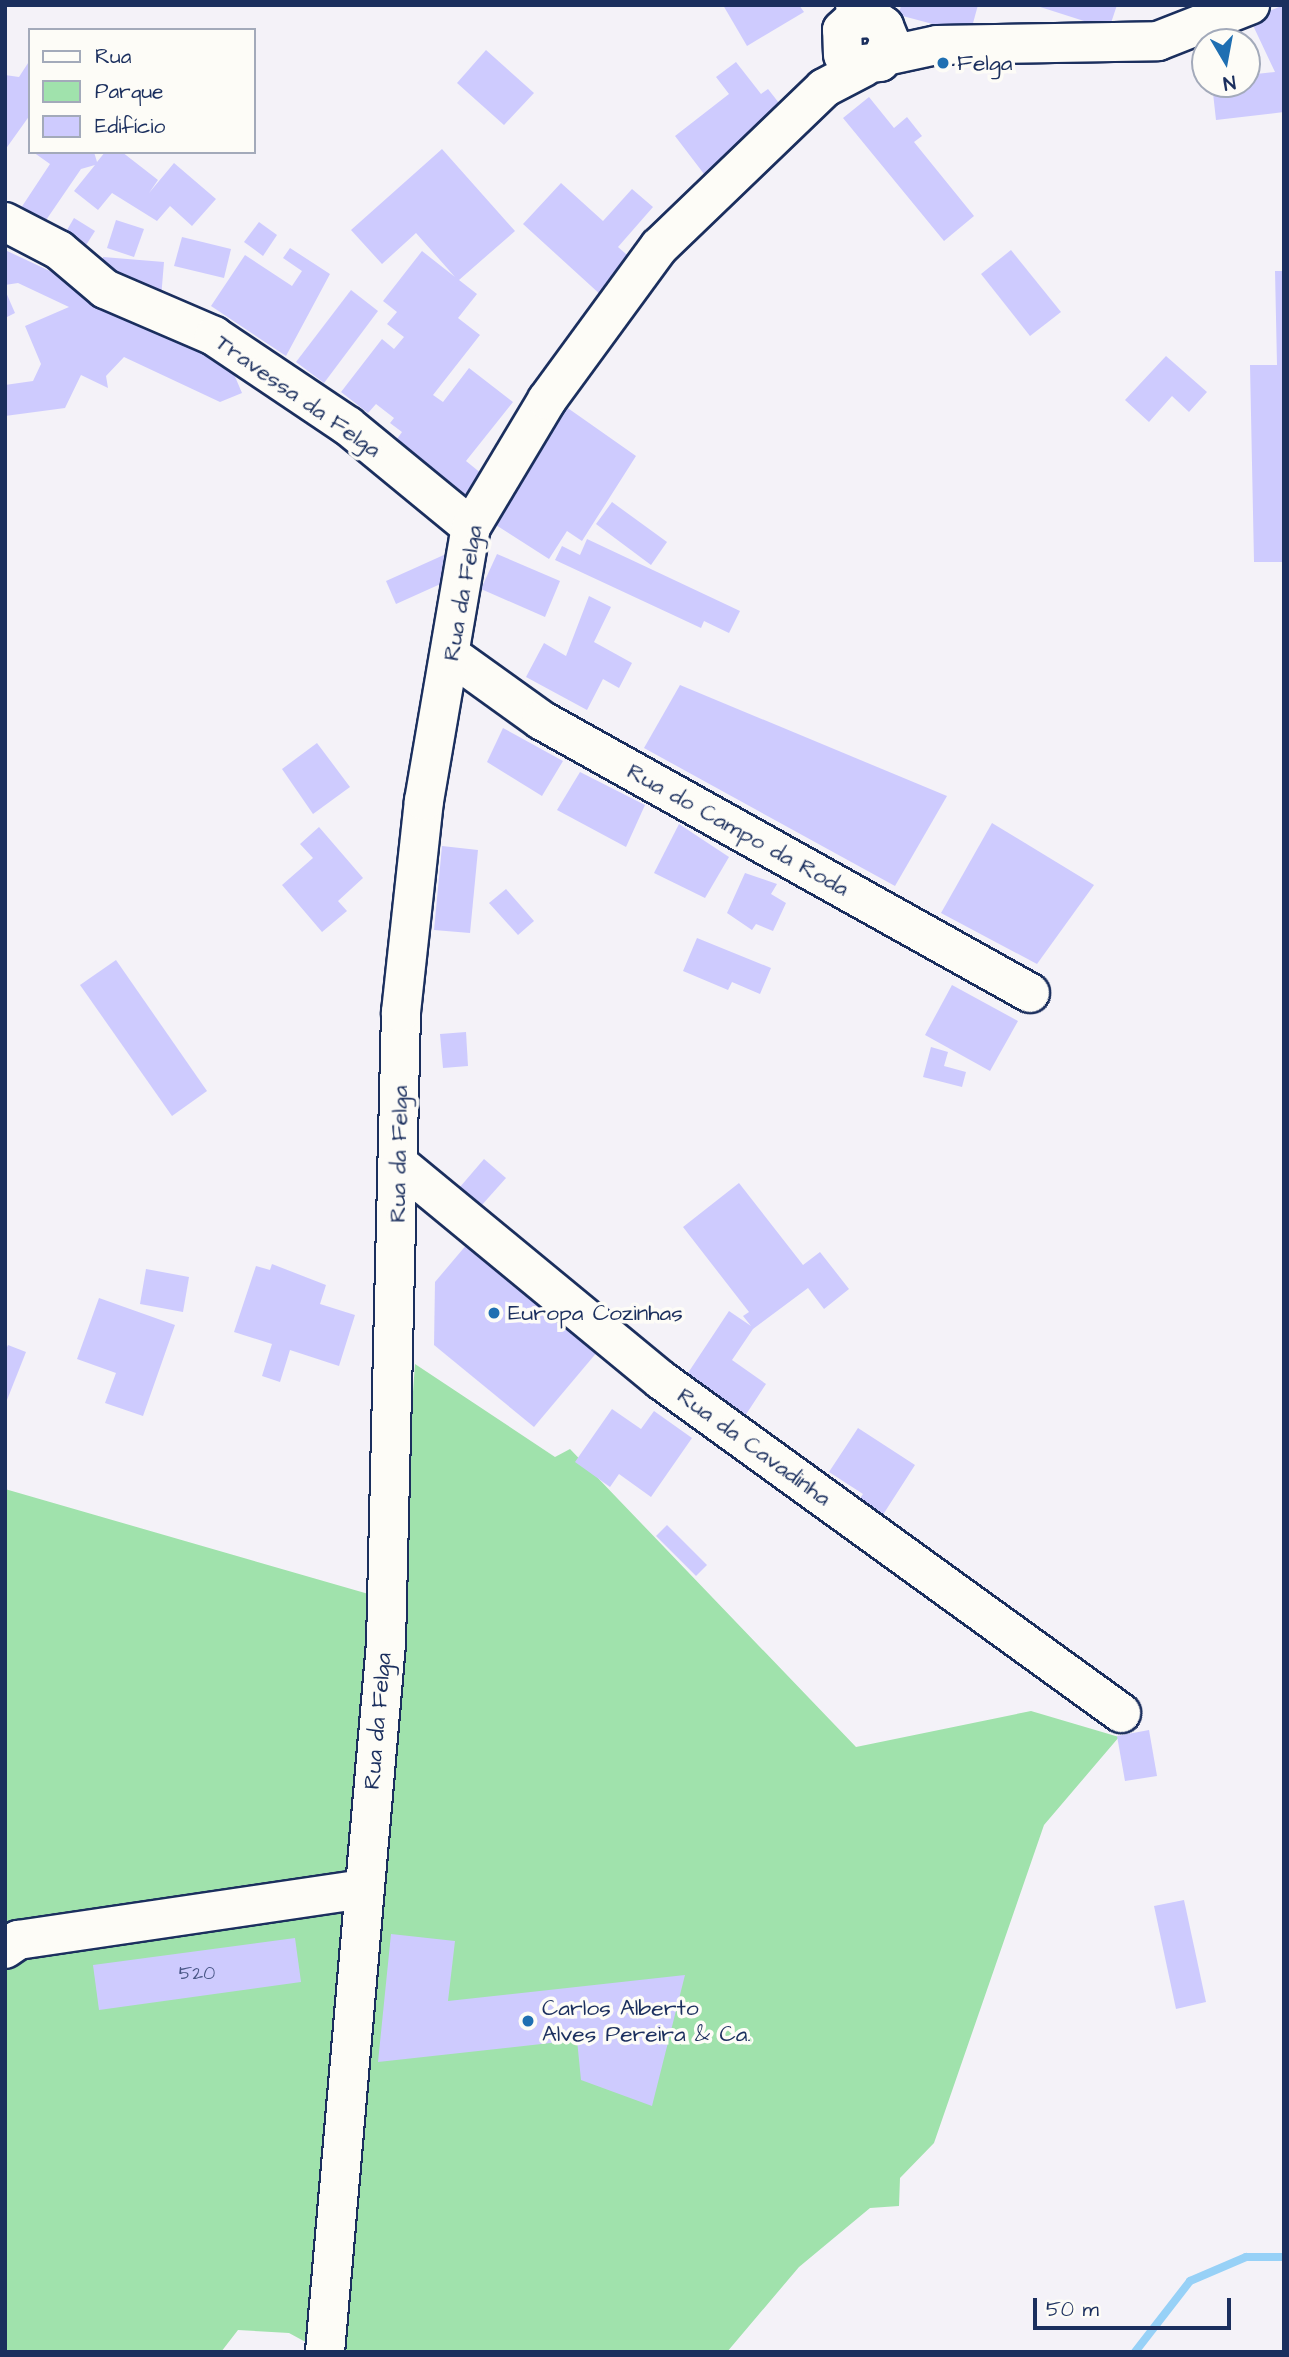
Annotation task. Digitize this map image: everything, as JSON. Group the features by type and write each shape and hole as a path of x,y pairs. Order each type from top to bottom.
{"street":[{"path":"860,32 937,45 1158,41 1248,6"},
{"name":"Rua da Felga","path":"325,2352 386,1644 401,1012 424,801 452,656 471,527 554,389 659,247 824,88 860,32"},
{"name":"Travessa da Felga","path":"5,222 58,250 105,289 214,336 348,426 471,527"},
{"name":"Rua do Campo da Roda","path":"452,656 541,720 1030,993"},
{"name":"Rua da Cavadinha","path":"399,1164 661,1380 1121,1713"},
{"path":"5,1949 18,1940 363,1889"}],"green space":[{"path":"415,1364 555,1457 570,1449 856,1747 1031,1711 1119,1737 1044,1825 934,2143 900,2178 899,2206 870,2208 799,2267 727,2352 324,2352 289,2333 238,2330 221,2352 5,2352 5,1489 372,1595 399,1588"}],"building":[{"path":"723,5 799,5 804,12 747,46"},
{"path":"901,5 978,5 970,34 899,15"},
{"path":"1034,5 1117,5 1109,29"},
{"path":"1284,5 1284,112 1216,120 1214,98 1261,98 1261,74 1275,72 1261,42 1261,28 1254,28 1250,19"},
{"path":"486,50 534,93 504,125 457,83"},
{"path":"736,62 761,94 768,89 786,112 704,174 675,136 729,94 716,77"},
{"path":"28,63 28,118 5,150 5,75 19,77"},
{"path":"869,97 894,128 907,117 922,136 914,142 974,216 944,241 843,118"},
{"path":"442,149 515,231 459,280 477,294 458,318 480,335 433,395 443,402 469,368 513,402 466,461 482,474 462,500 392,446 402,432 390,423 394,418 376,404 368,413 341,392 382,339 394,349 404,337 387,324 397,312 383,301 422,251 455,277 416,233 382,264 351,230"},
{"path":"36,154 95,154 97,162 103,154 125,154 158,180 149,193 174,163 216,199 192,226 170,206 157,221 112,193 98,210 74,191 95,165 81,169 42,226 19,211 50,164"},
{"path":"561,183 603,221 632,189 653,207 618,247 634,261 602,296 523,224"},
{"path":"74,218 95,231 83,250 63,237"},
{"path":"116,220 144,229 134,257 107,248"},
{"path":"259,222 277,235 263,256 244,242"},
{"path":"182,237 231,249 224,278 174,266"},
{"path":"290,248 330,274 286,356 211,306 245,255 292,286 302,271 283,258"},
{"path":"5,250 225,353 242,393 220,402 124,357 106,376 108,388 81,375 65,408 5,416 5,385 33,381 41,364 25,326 69,307 18,283 5,285"},
{"path":"1011,250 1061,312 1030,336 981,274"},
{"path":"103,257 164,262 161,298 100,293"},
{"path":"1275,271 1284,271 1284,562 1254,562 1250,365 1277,365"},
{"path":"5,290 15,313 5,318"},
{"path":"351,290 378,311 324,383 296,362"},
{"path":"1166,356 1207,392 1189,412 1172,396 1149,422 1125,400"},
{"path":"562,404 636,456 582,541 567,531 549,559 488,520"},
{"path":"612,502 667,542 651,565 596,524"},
{"path":"587,539 740,611 729,633 704,621 701,628 555,560 562,546 580,555"},
{"path":"446,554 456,577 396,604 386,581"},
{"path":"497,554 560,581 545,617 481,589"},
{"path":"589,596 611,607 594,642 632,663 619,688 603,679 587,710 526,677 544,643 566,656"},
{"path":"680,685 947,796 895,886 644,748"},
{"path":"503,728 563,761 542,796 487,762"},
{"path":"317,743 350,787 313,814 282,769"},
{"path":"580,772 645,805 626,847 557,810"},
{"path":"992,823 1094,885 1037,964 941,913"},
{"path":"679,824 729,857 705,898 654,873"},
{"path":"319,827 363,878 338,901 347,911 322,932 282,885 313,858 300,844"},
{"path":"442,846 478,850 470,933 434,930"},
{"path":"745,873 777,884 771,894 786,903 773,931 756,924 752,930 727,913"},
{"path":"506,889 534,921 518,935 489,903"},
{"path":"697,938 771,968 760,994 732,982 728,990 683,971"},
{"path":"116,960 207,1091 172,1116 80,985"},
{"path":"952,985 1018,1021 990,1071 925,1035"},
{"path":"466,1032 468,1066 443,1068 440,1034"},
{"path":"931,1047 948,1052 944,1066 966,1072 962,1087 923,1077"},
{"path":"484,1159 506,1178 481,1206 460,1187"},
{"path":"739,1183 803,1265 820,1252 849,1289 824,1309 808,1288 753,1329 732,1360 766,1384 745,1416 686,1376 729,1311 751,1326 743,1316 749,1312 683,1227"},
{"name":"Europa Cozinhas","path":"468,1243 598,1351 534,1427 434,1345 435,1282"},
{"path":"272,1264 326,1285 320,1304 355,1315 339,1366 290,1350 280,1382 262,1376 272,1344 234,1332 256,1266 270,1270"},
{"path":"146,1269 189,1277 183,1312 140,1304"},
{"path":"99,1298 175,1325 143,1416 105,1403 116,1373 77,1359"},
{"path":"8,1345 26,1352 5,1405 5,1352"},
{"path":"612,1409 641,1429 654,1411 692,1438 651,1497 619,1474 610,1487 575,1462"},
{"path":"858,1428 915,1465 877,1524 853,1509 863,1494 829,1472"},
{"path":"667,1525 707,1565 696,1576 656,1536"},
{"path":"1149,1730 1157,1776 1125,1781 1117,1736"},
{"path":"1184,1900 1206,2002 1176,2009 1154,1906"},
{"name":"Carlos Alberto Alves Pereira & Ca.","path":"391,1934 455,1941 448,2001 685,1975 652,2106 581,2080 577,2040 378,2062"},
{"path":"295,1938 301,1982 99,2010 93,1965"}],"waterway":[{"path":"1135,2352 1190,2281 1246,2257 1284,2257"}],"place":[{"name":"Felga","path":"943,63"},
{"name":"Europa Cozinhas","path":"494,1313"},
{"name":"Carlos Alberto Alves Pereira & Ca.","path":"528,2021"}]}
